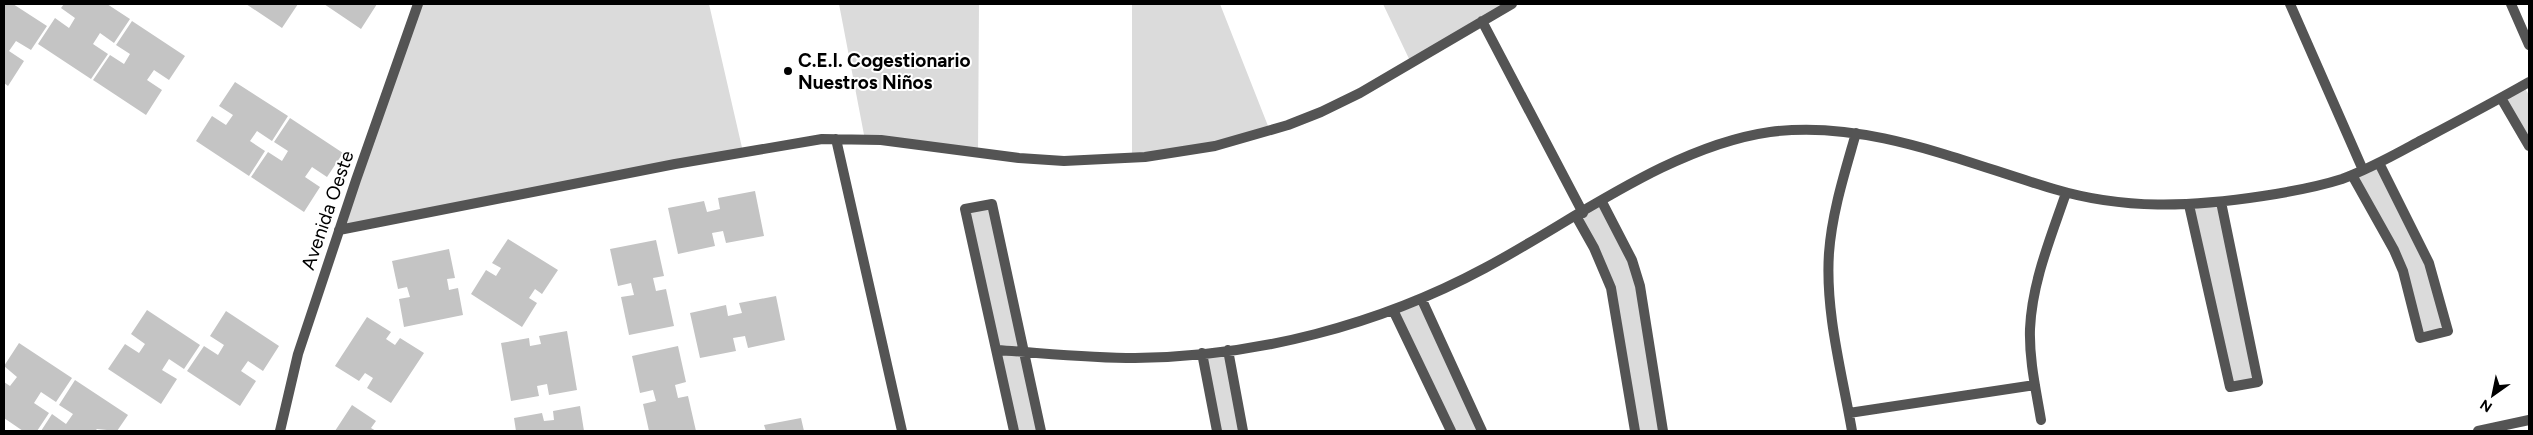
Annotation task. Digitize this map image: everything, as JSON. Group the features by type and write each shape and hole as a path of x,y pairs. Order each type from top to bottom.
{"street":[{"name":"Avenida Oeste","path":"280,431 298,354 418,4"},
{"path":"339,230 675,164 822,139 881,140 1010,157 1064,160 1101,160 1177,153 1254,136 1321,112 1360,93 1512,4"},
{"path":"2290,4 2363,170"},
{"path":"2511,4 2529,45"},
{"path":"1482,21 1579,214 1612,288 1635,431"},
{"path":"997,350 1134,358 1228,350 1319,332 1422,300 1485,268 1579,214 1687,157 1730,142 1766,133 1798,130 1856,133 1914,146 2066,192 2116,204 2152,206 2189,205 2221,202 2317,185 2352,175 2379,163 2526,83 2529,95"},
{"path":"2501,98 2529,146"},
{"path":"1852,431 1832,313 1829,252 1840,192 1856,133"},
{"path":"836,138 902,431"},
{"path":"2352,175 2394,250 2403,271 2420,338 2448,331 2429,263 2379,163"},
{"path":"2041,420 2030,338 2032,306 2037,281 2066,192"},
{"path":"1602,202 1632,260 1640,286 1664,431"},
{"path":"2189,205 2230,387 2258,382 2221,202"},
{"path":"1014,431 965,209 992,204 1041,431"},
{"path":"1422,300 1482,431"},
{"path":"1393,310 1451,431"},
{"path":"1228,350 1243,431"},
{"path":"1202,353 1217,431"},
{"path":"1849,413 2035,385"},
{"path":"2478,431 2529,420"}],"shaded area":[{"path":"418,4 709,4 743,152 339,230"},
{"path":"839,4 979,4 978,153 865,140"},
{"path":"1132,4 1220,4 1270,131 1132,158"},
{"path":"1383,4 1512,4 1411,63"},
{"path":"2523,85 2529,95 2529,146 2501,98"},
{"path":"2378,163 2416,237 2448,331 2420,338 2409,293 2352,174"},
{"path":"1602,202 1632,260 1663,431 1635,431 1616,308 1576,216"},
{"path":"2219,202 2258,382 2230,387 2190,205"},
{"path":"992,204 1041,431 1014,431 965,209"},
{"path":"1422,300 1482,431 1451,431 1393,310"},
{"path":"1228,350 1243,431 1217,431 1202,353"}],"building":[{"path":"4,4 13,4 47,26 31,50 16,41 9,51 24,61 8,86 4,83"},
{"path":"64,4 107,4 130,19 114,43 100,33 93,44 108,54 91,79 38,44 55,18 69,28 75,18 61,8"},
{"path":"246,4 298,4 282,28"},
{"path":"324,4 377,4 361,29"},
{"path":"132,21 185,56 169,80 154,70 147,80 162,90 146,115 93,80 110,55 124,64 130,54 116,45"},
{"path":"235,82 288,116 272,141 257,131 250,141 265,151 249,176 196,141 212,116 226,125 233,115 219,106"},
{"path":"290,118 343,153 327,177 312,167 305,177 320,187 304,212 251,177 268,152 282,161 288,151 274,142"},
{"path":"755,191 764,236 726,243 723,231 712,233 715,246 678,254 668,208 704,201 707,212 720,209 718,198"},
{"path":"508,239 558,270 542,294 535,289 529,298 537,303 522,327 471,294 486,270 496,276 501,268 492,263"},
{"path":"656,240 664,276 653,278 656,291 666,289 674,326 629,335 621,297 634,295 631,283 618,286 610,249"},
{"path":"449,249 455,278 447,279 449,290 458,288 463,315 404,327 399,299 410,297 407,287 398,289 392,261"},
{"path":"776,296 785,340 748,348 745,336 733,338 736,351 700,358 690,313 726,305 728,316 742,313 739,303"},
{"path":"147,310 200,345 184,369 169,359 162,370 177,379 161,404 108,369 125,344 139,353 145,344 131,334"},
{"path":"226,311 279,346 263,371 248,361 241,371 256,381 240,406 187,371 204,346 218,355 224,345 210,336"},
{"path":"367,317 391,332 386,339 395,345 400,338 424,353 391,403 367,388 373,378 365,373 359,381 335,366"},
{"path":"567,331 577,390 549,395 547,384 537,386 539,396 511,401 501,343 529,338 530,346 541,344 539,336"},
{"path":"19,343 72,378 56,402 41,392 34,403 49,413 37,431 23,431 4,418 4,382 10,386 17,377 4,366"},
{"path":"678,346 686,382 675,385 678,398 688,396 696,431 649,431 643,404 656,401 653,390 640,393 632,356"},
{"path":"75,380 128,415 117,431 97,429 95,431 41,431 52,414 66,424 73,414 59,405"},
{"path":"352,405 376,421 371,428 376,431 335,431"},
{"path":"580,406 584,431 516,431 514,418 542,413 544,421 554,420 553,411"},
{"path":"801,418 804,431 766,431 764,425"}],"place":[{"name":"C.E.I. Cogestionario Nuestros Niños","path":"788,71"}]}
